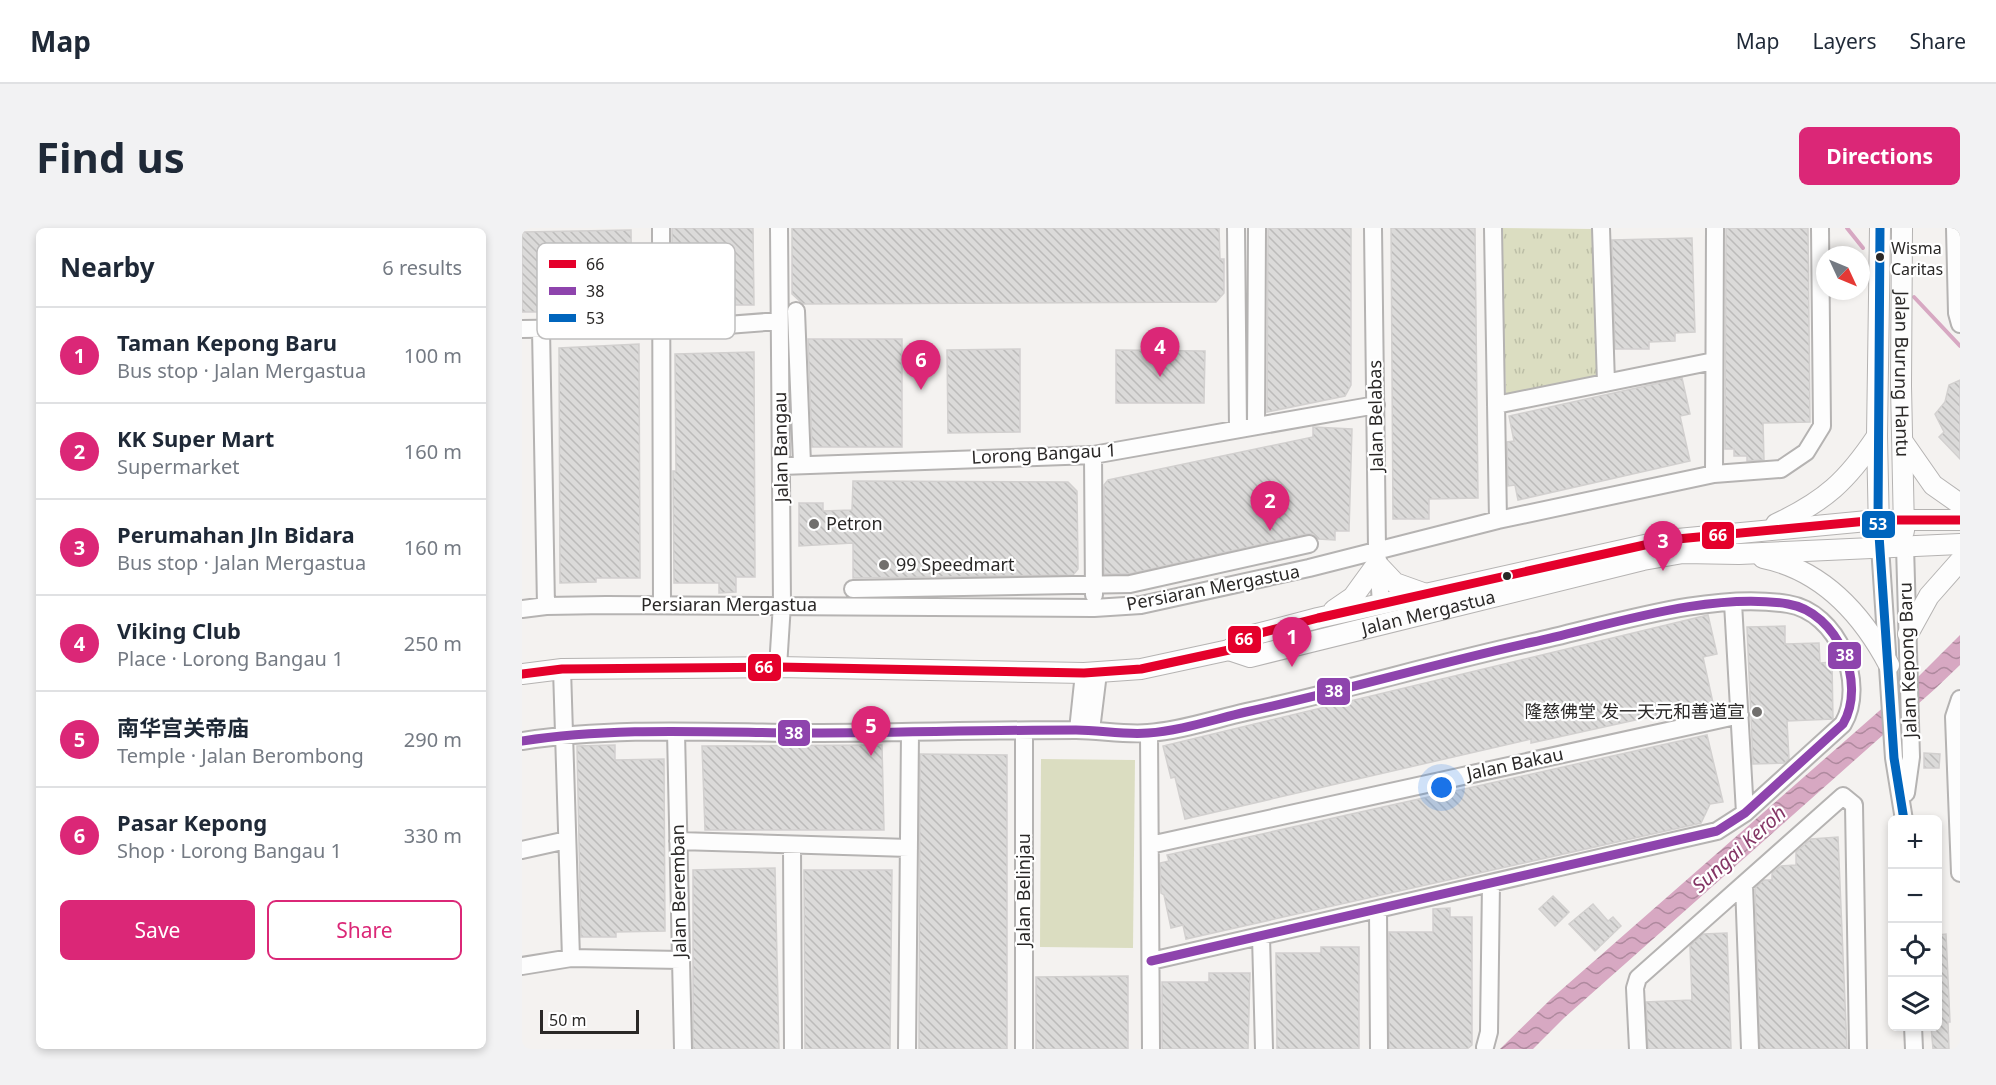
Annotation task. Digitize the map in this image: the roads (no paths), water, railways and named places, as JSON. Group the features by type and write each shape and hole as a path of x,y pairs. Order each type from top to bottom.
{"main road":[{"name":"Jalan Burung Hantu","path":"1880,228 1877,436 1880,546"},
{"name":"Jalan Burung Hantu","path":"1902,228 1902,440 1905,546"},
{"path":"1765,529 1814,506 1832,491 1863,457 1877,436"},
{"path":"1902,440 1917,465 1933,485 1960,504"},
{"name":"Jalan Mergastua","path":"522,674 562,669 778,667 1091,673 1141,669 1229,650 1249,636 1318,618 1667,540 1878,520 1960,520"},
{"name":"Jalan Mergastua","path":"1229,650 1250,657 1643,560 1683,553 1739,554 1960,544"},
{"path":"1739,554 1793,566 1832,591 1866,627 1889,669"},
{"path":"1318,618 1353,597 1377,557 1395,583 1423,593"},
{"path":"1908,634 1929,596 1960,561"},
{"path":"1340,634 1368,616 1381,603 1409,617"}],"street":[{"name":"Jalan Bangau","path":"778,667 782,604 779,228"},
{"path":"1236,228 1238,429"},
{"path":"1256,426 1257,228"},
{"name":"Jalan Belabas","path":"1373,228 1377,557 1381,603"},
{"path":"1493,228 1498,520"},
{"path":"1601,228 1606,383"},
{"path":"1714,474 1715,228"},
{"name":"Persiaran Mergastua","path":"522,609 546,606 782,604 1094,608 1141,605 1309,568 1377,557 1498,520 1714,474 1781,469 1806,452 1822,426 1820,228"},
{"path":"1955,228 1957,313 1960,324"},
{"path":"796,311 802,464"},
{"path":"735,323 779,321"},
{"path":"522,329 537,328"},
{"path":"541,339 546,606"},
{"path":"660,339 662,605"},
{"path":"1496,405 1714,361"},
{"name":"Lorong Bangau 1","path":"781,466 1093,455 1376,405"},
{"path":"1093,455 1094,608"},
{"path":"853,589 1094,586 1158,579 1309,544"},
{"name":"Jalan Kepong Baru","path":"1880,546 1889,669 1902,758"},
{"name":"Jalan Kepong Baru","path":"1904,814 1902,758 1908,661 1905,546"},
{"path":"522,741 564,734 676,732 910,733 1084,730 1149,733 1319,696 1522,644 1696,605 1771,602 1792,604 1806,610 1833,636 1849,663 1852,680 1851,711 1843,724 1745,813 1718,831 1150,961"},
{"path":"1733,603 1745,813"},
{"path":"562,669 571,958"},
{"path":"1084,730 1091,673"},
{"path":"1960,699 1954,717 1960,873"},
{"name":"Jalan Bakau","path":"1150,845 1740,715"},
{"name":"Jalan Belinjau","path":"1024,731 1024,1049"},
{"name":"Jalan Beremban","path":"676,732 683,1049"},
{"path":"907,1049 910,733"},
{"path":"1149,733 1151,1049"},
{"path":"1638,1049 1635,988 1638,978 1843,796 1854,805 1858,1049"},
{"path":"522,850 567,840"},
{"path":"678,841 909,848"},
{"path":"792,846 793,1049"},
{"path":"1485,1047 1489,1032 1491,883"},
{"path":"1744,884 1750,1049"},
{"path":"1378,909 1379,1049"},
{"path":"1261,936 1264,1049"},
{"path":"522,966 571,958 681,960"},
{"path":"1913,1031 1914,1049"}],"water":[{"name":"Sungai Keroh","path":"1960,635 1960,665 1936,688 1564,1018 1533,1049 1500,1049 1552,998 1919,676"}],"waterway":[{"path":"1847,228 1861,246"},
{"path":"1914,297 1960,346"}],"place":[{"name":"Wisma Caritas","path":"1880,257"},
{"name":"Viking Club","path":"1160,377"},
{"name":"Pasar Kepong","path":"921,390"},
{"name":"Petron","path":"814,524"},
{"name":"KK Super Mart","path":"1270,531"},
{"name":"99 Speedmart","path":"884,565"},
{"name":"Perumahan Jln Bidara","path":"1663,571"},
{"name":"Taman Kepong Baru","path":"1292,667"},
{"name":"隆慈佛堂 发一天元和善道宣","path":"1757,712"},
{"name":"南华宫关帝庙","path":"871,756"}]}
